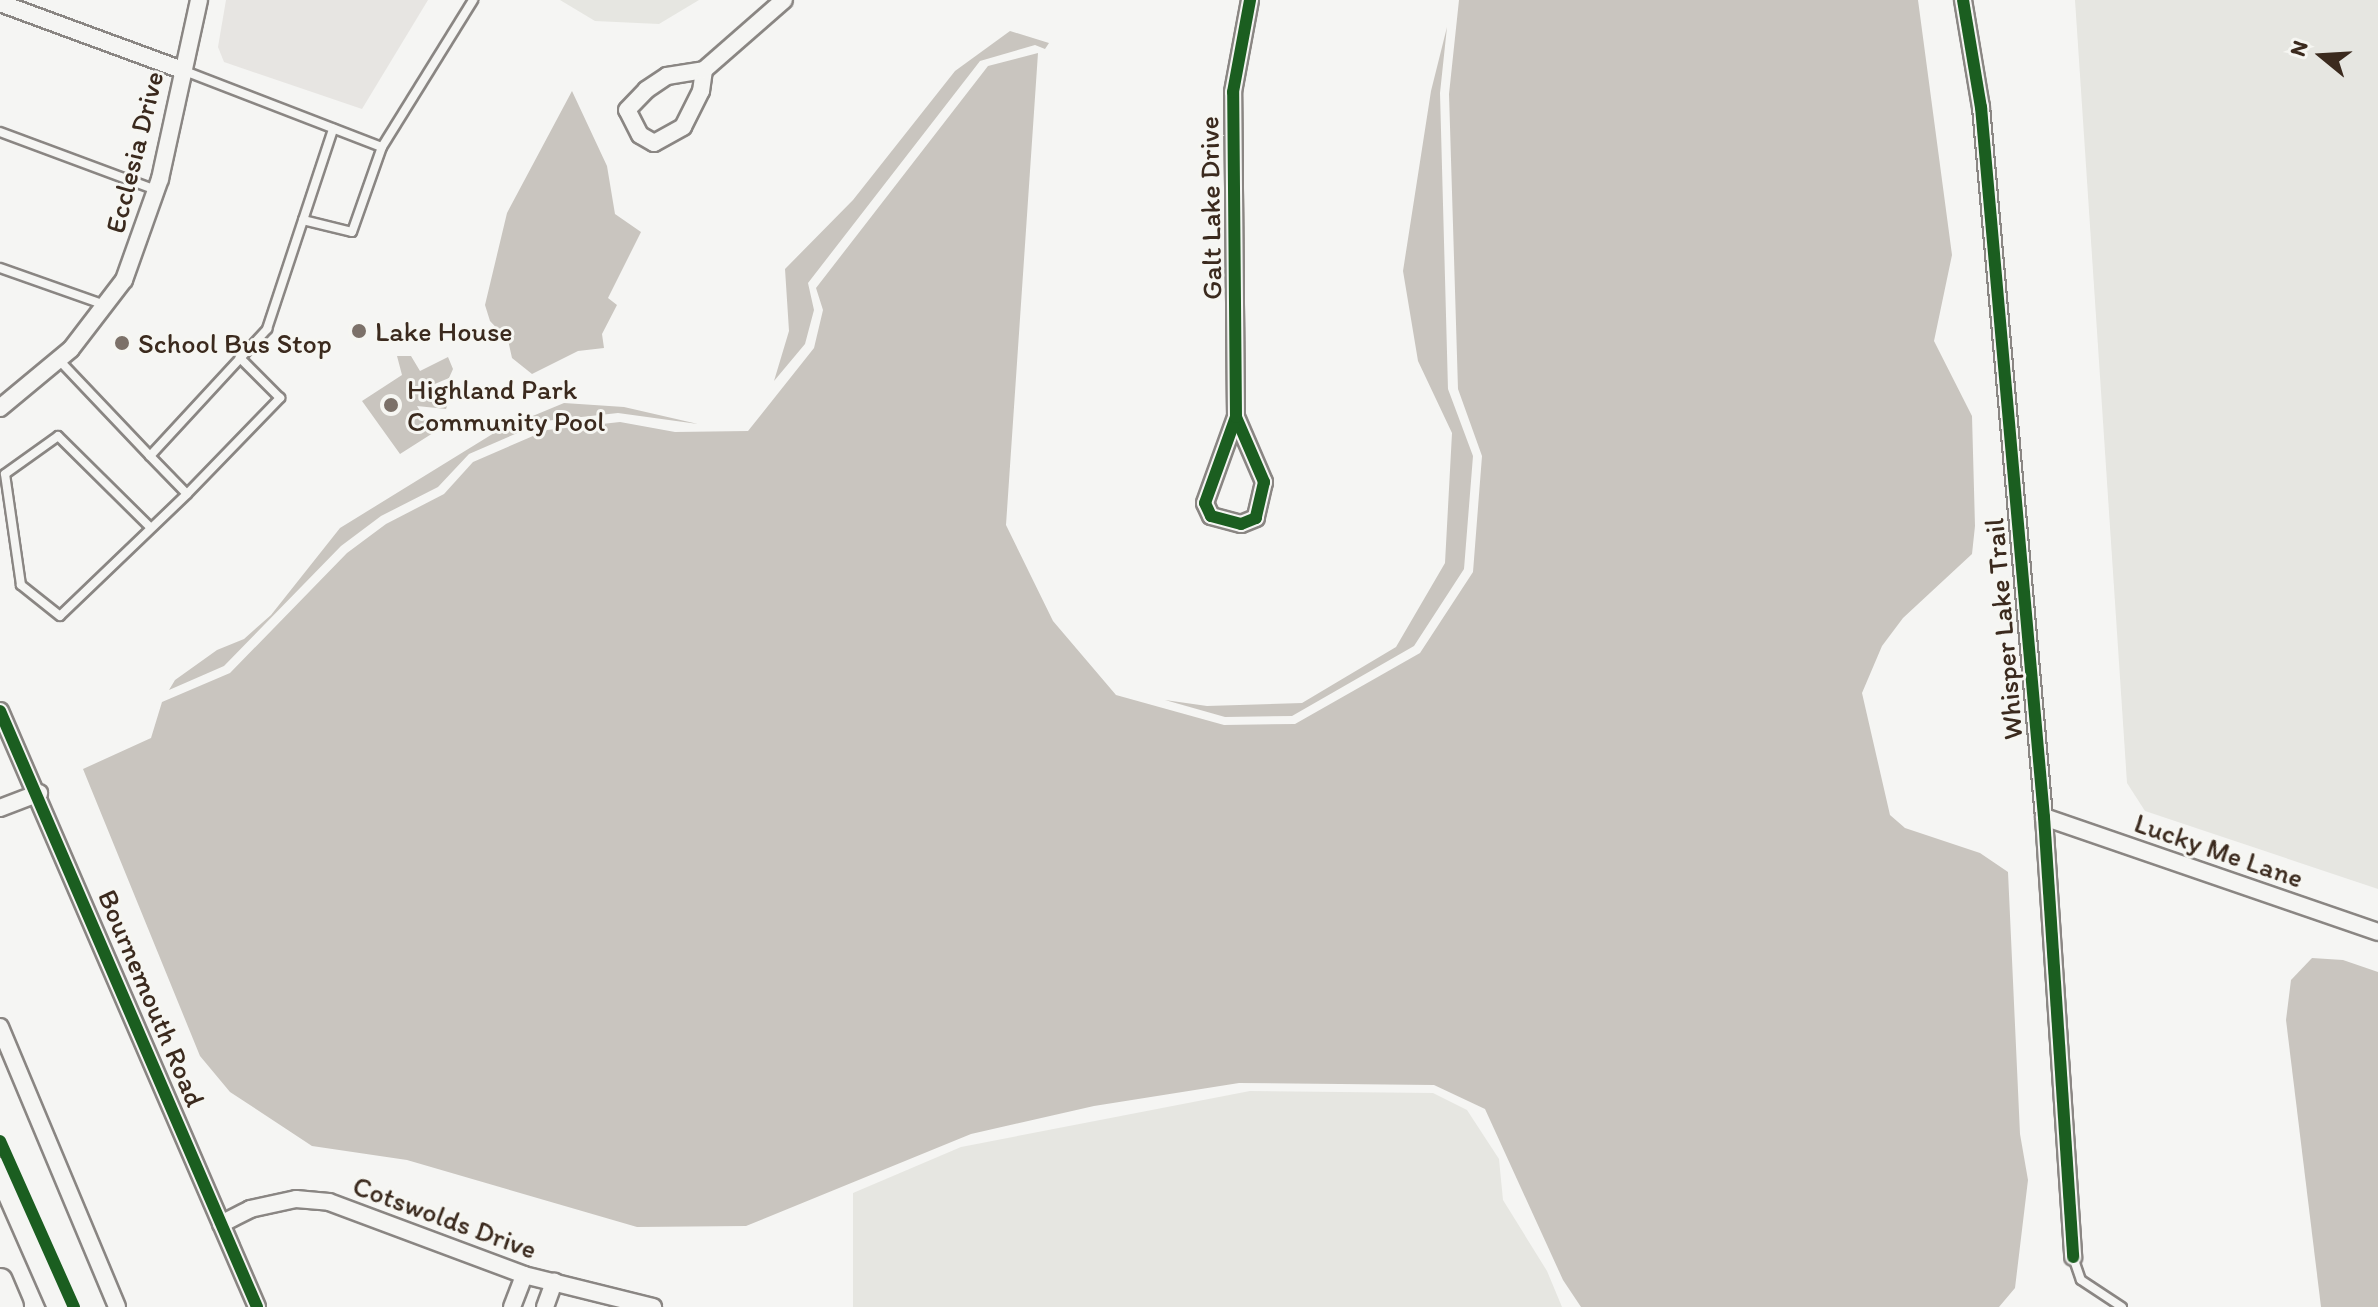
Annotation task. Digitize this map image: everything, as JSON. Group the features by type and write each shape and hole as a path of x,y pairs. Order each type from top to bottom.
{"main road":[{"path":"0,1170 60,1307"},
{"path":"0,1281 11,1307"}],"street":[{"name":"Ecclesia Drive","path":"0,408 59,360 107,305 147,229 199,0"},
{"path":"704,70 701,91 683,127 654,143 640,135 627,110 646,90 667,76 704,70 784,0"},
{"name":"Galt Lake Drive","path":"1236,417 1264,482 1256,518 1241,524 1211,516 1205,503 1236,417 1233,92 1250,0"},
{"name":"Whisper Lake Trail","path":"1963,0 1981,107 2044,817 2073,1257"},
{"path":"0,3 182,70"},
{"name":"Bournemouth Road","path":"0,711 39,793 257,1307"},
{"path":"0,808 39,793"},
{"name":"Lucky Me Lane","path":"2044,817 2378,932"},
{"path":"0,1027 117,1307"},
{"name":"Cotswolds Drive","path":"221,1224 250,1209 296,1199 329,1202 524,1275 653,1307"},
{"path":"512,1307 524,1275"},
{"path":"545,1307 554,1282"}],"lane":[{"path":"303,220 352,232 382,147 473,0"},
{"path":"182,70 382,147"},
{"path":"150,456 267,329 333,129"},
{"path":"0,132 157,190"},
{"path":"0,268 107,305"},
{"path":"150,527 58,436 5,474 21,585 60,616 187,494 280,398 240,358"},
{"path":"59,360 187,494"},
{"path":"2073,1257 2081,1280 2122,1307"}],"shaded area":[{"path":"226,0 428,0 362,109 224,62 218,47"},
{"path":"560,0 699,0 659,24 595,21"},
{"path":"1459,0 1918,0 1952,255 1934,341 1972,416 1975,526 1972,554 1903,618 1882,646 1862,693 1890,815 1905,828 1980,853 2008,872 2020,1134 2028,1180 2015,1288 1999,1307 1581,1307 1563,1280 1485,1109 1434,1085 1239,1083 1094,1106 971,1134 746,1226 637,1227 407,1160 312,1146 230,1092 200,1056 83,769 151,738 162,702 230,673 347,553 386,524 444,494 473,462 547,430 620,422 675,432 748,431 814,348 823,310 816,288 988,66 1038,53 1006,525 1053,621 1116,695 1224,725 1295,724 1420,653 1473,572 1482,456 1458,389 1449,94"},
{"path":"2075,0 2378,0 2378,889 2145,811 2127,783"},
{"path":"1447,27 1440,93 1448,389 1473,456 1464,569 1414,646 1292,716 1225,717 1165,700 1207,706 1302,703 1396,647 1445,563 1452,433 1418,361 1403,271 1431,91"},
{"path":"1010,31 1049,43 1045,49 1035,45 980,61 808,283 814,310 805,344 774,381 789,331 785,269 853,200 955,71"},
{"path":"572,91 607,166 615,214 641,232 608,298 617,305 602,334 604,348 578,351 532,374 512,358 508,340 490,321 485,305 507,213"},
{"name":"Highland Park Community Pool","path":"397,356 411,356 420,371 448,357 453,369 449,378 430,386 449,401 446,409 417,406 433,433 400,454 362,401 402,375"},
{"path":"564,403 624,407 698,424 618,413 545,421 469,454 438,487 381,516 341,546 224,666 169,690 175,680 217,650 244,639 271,615 340,528 499,430"},
{"path":"2312,958 2343,960 2378,972 2378,1307 2321,1307 2286,1020 2291,980"},
{"path":"1250,1091 1433,1093 1467,1110 1499,1159 1503,1200 1547,1271 1562,1307 853,1307 853,1193 961,1147"}],"cycle path":[{"path":"1236,417 1264,482 1256,518 1241,524 1211,516 1205,503 1236,417 1233,92 1250,0"},
{"path":"1963,0 1981,107 2044,817 2073,1257"},
{"path":"0,711 257,1307"},
{"path":"0,1141 74,1307"}],"place":[{"name":"Lake House","path":"359,331"},
{"name":"School Bus Stop","path":"122,343"},
{"name":"Highland Park Community Pool","path":"391,405"}]}
